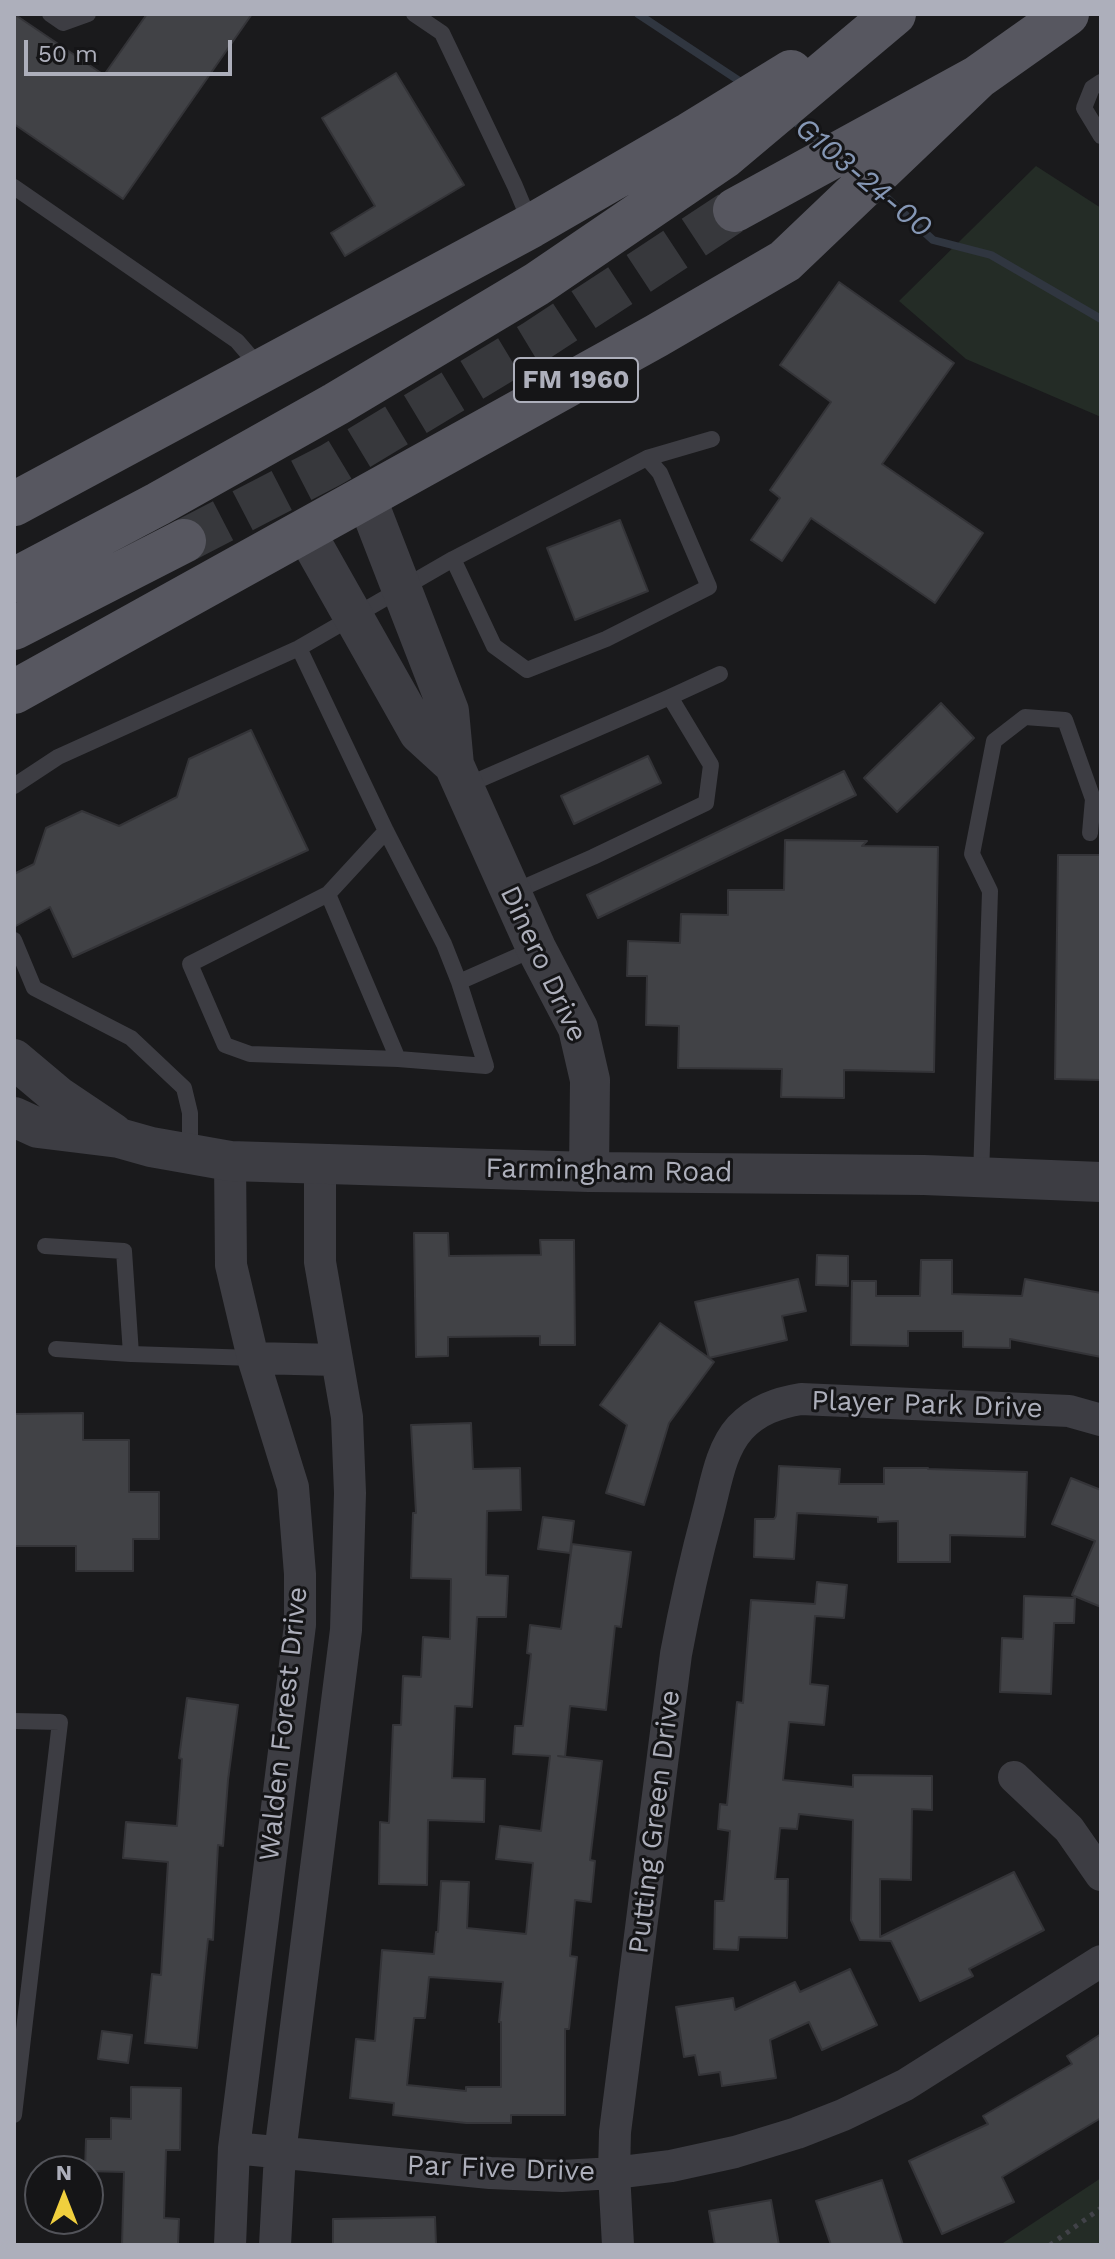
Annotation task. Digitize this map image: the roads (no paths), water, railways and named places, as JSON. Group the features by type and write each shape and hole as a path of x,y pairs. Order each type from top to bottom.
{"main road":[{"path":"14,580 336,404 537,284 708,145 885,14"},
{"path":"14,504 531,226 708,145 894,14"},
{"name":"FM 1960","path":"735,210 993,67 1067,14"},
{"name":"FM 1960","path":"14,692 656,336 785,261 993,67"},
{"path":"14,628 184,541"}],"street":[{"name":"Dinero Drive","path":"366,497 449,711 458,776 536,948 578,1028 590,1080 589,1172"},
{"name":"Dinero Drive","path":"305,531 419,733 458,776"},
{"name":"Farmingham Road","path":"14,1059 58,1096 119,1138"},
{"path":"14,1081 58,1096"},
{"name":"Farmingham Road","path":"14,1117 38,1128 119,1138 230,1161 1101,1182"},
{"name":"Walden Forest Drive","path":"230,1161 231,1265 253,1358 293,1487 300,1574 300,1625 234,2148 230,2245"},
{"name":"Walden Forest Drive","path":"275,2245 280,2153 346,1630 350,1493 347,1417 320,1262 320,1164"},
{"path":"253,1358 337,1360"},
{"name":"Player Park Drive","path":"754,1415 778,1403 801,1399 840,1399 1069,1411 1101,1420"},
{"name":"Putting Green Drive","path":"618,2245 615,2132 676,1654 688,1589 719,1472 728,1447 754,1415"},
{"path":"300,1625 346,1630"},
{"path":"1014,1777 1069,1829 1101,1875"},
{"name":"Par Five Drive","path":"234,2148 490,2173 562,2176 671,2166 735,2152 843,2115 905,2085 1101,1961"}],"lane":[{"path":"50,14 63,23 88,14"},
{"path":"414,14 442,33 531,226"},
{"path":"1101,82 1092,88 1084,108 1101,136"},
{"path":"14,187 237,341 263,371"},
{"path":"17,784 58,757 299,648 453,559 647,458 712,439"},
{"path":"453,559 494,646 527,670 606,639 709,587 660,473 647,458"},
{"path":"299,648 444,944 486,1066 398,1059 250,1054 225,1045 190,964 328,894 386,831"},
{"path":"458,776 670,697 720,674"},
{"path":"510,893 706,803 711,765 670,697"},
{"path":"981,1177 990,891 972,854 994,741 1025,717 1065,720 1093,799 1090,833"},
{"path":"328,894 398,1059"},
{"path":"14,940 34,988 131,1038 184,1088 190,1113 190,1155"},
{"path":"459,982 536,948"},
{"path":"45,1246 124,1251 131,1354"},
{"path":"56,1349 253,1358"},
{"path":"14,1721 60,1722 14,2115"}],"waterway":[{"name":"G103-24-00","path":"638,14 744,84"},
{"name":"G103-24-00","path":"790,118 824,144"},
{"name":"G103-24-00","path":"877,189 933,240 991,255 1101,319"}],"tunnel":[{"path":"184,541 331,465 533,343 735,210"}]}
